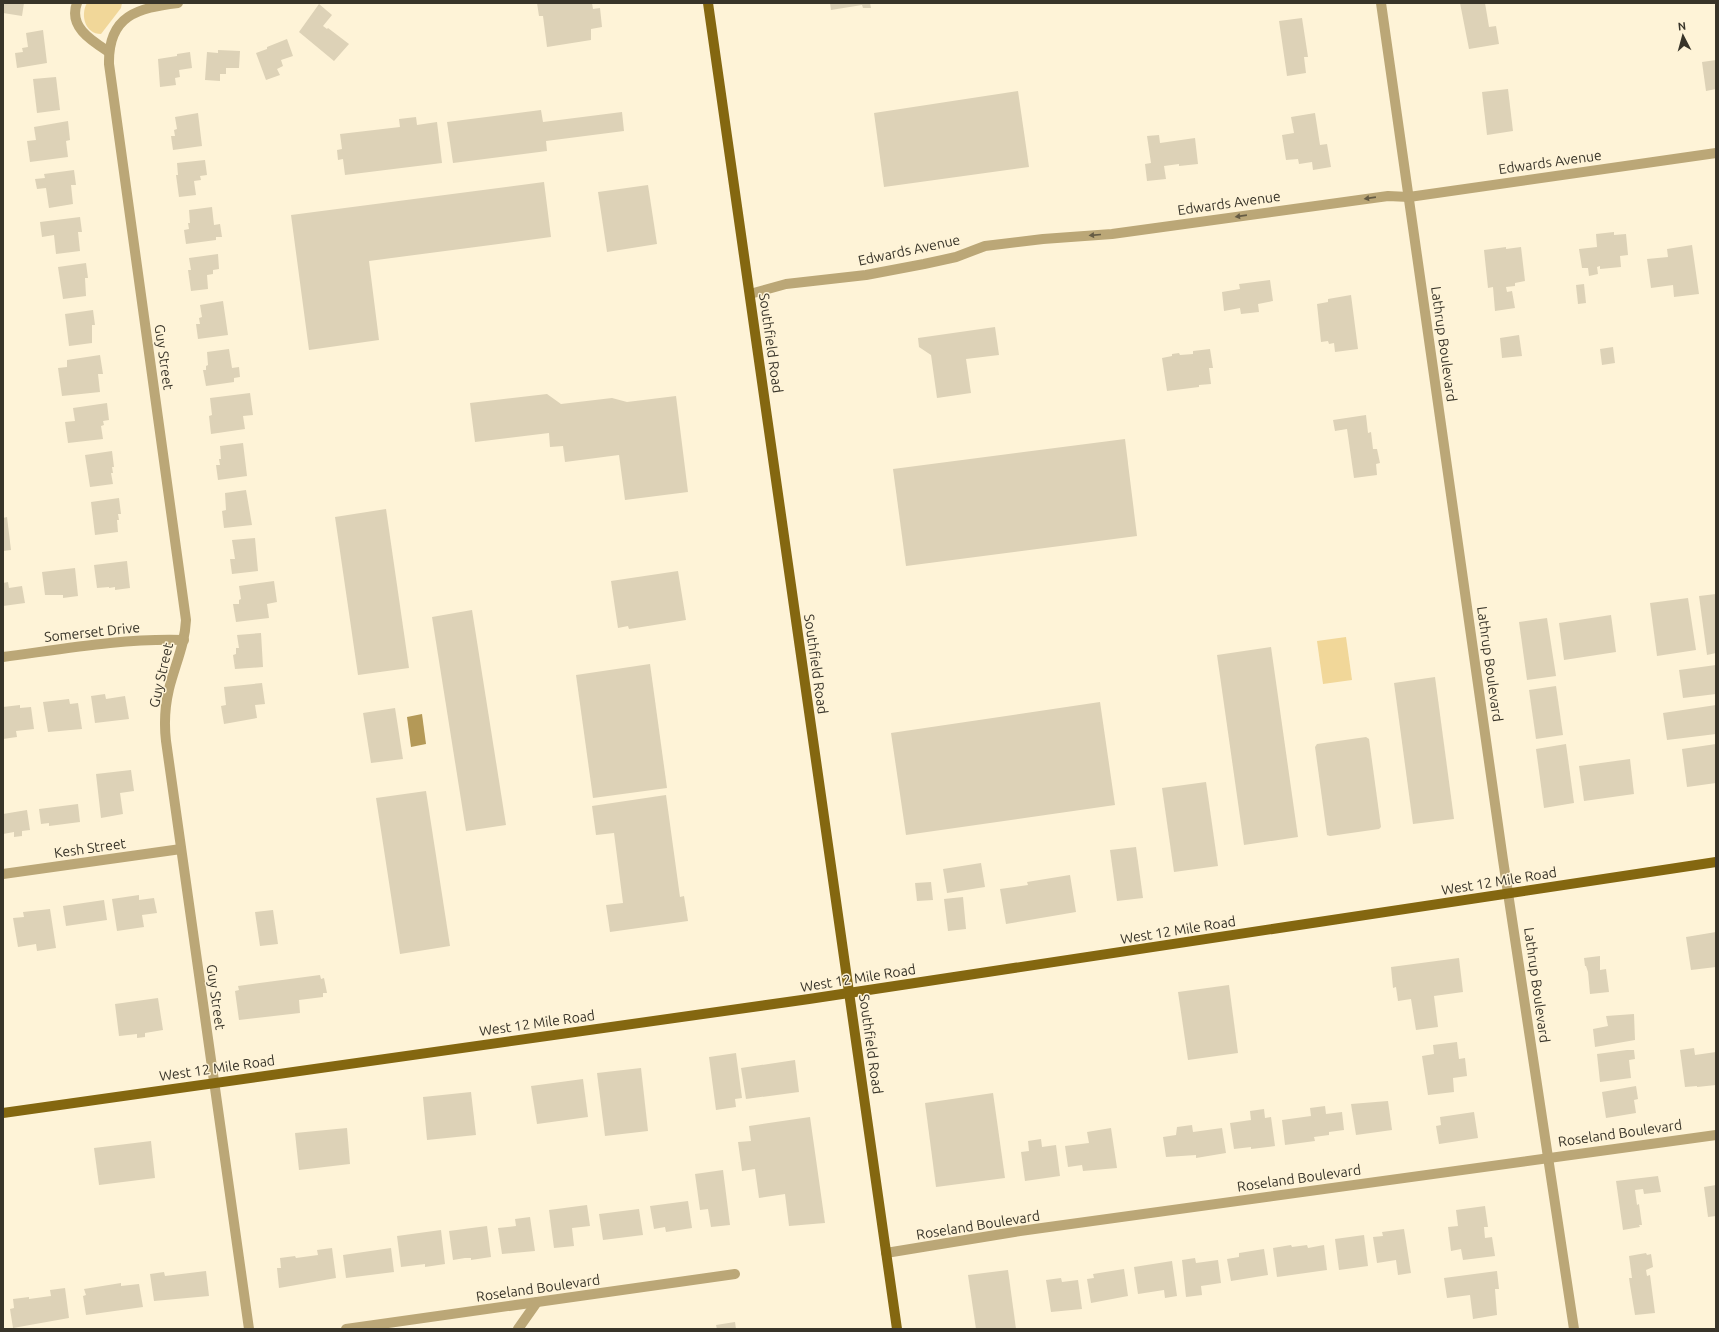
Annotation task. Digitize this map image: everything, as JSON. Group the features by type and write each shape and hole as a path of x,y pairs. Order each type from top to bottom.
{"main road":[{"name":"Southfield Road","path":"708,3 898,1329"},
{"name":"West 12 Mile Road","path":"3,1113 849,993 1716,862"}],"street":[{"path":"78,3 75,14 78,27 85,35 109,52"},
{"name":"Guy Street","path":"178,3 139,6 115,34 109,52 112,88 186,624 184,640 169,689 165,727 249,1329"},
{"name":"Lathrup Boulevard","path":"1381,3 1509,894 1574,1329"},
{"name":"Edwards Avenue","path":"750,294 786,284 866,275 924,264 956,257 985,246 1112,234 1388,196 1409,197 1716,153"},
{"name":"Somerset Drive","path":"3,657 116,641 184,640"},
{"name":"Kesh Street","path":"3,874 181,849"},
{"name":"Roseland Boulevard","path":"886,1253 1020,1231 1716,1135"},
{"name":"Roseland Boulevard","path":"346,1329 735,1274"},
{"path":"518,1329 537,1302"}],"shaded area":[{"path":"87,3 122,3 121,8 101,34 91,31 85,23 84,13"},
{"path":"1346,637 1352,680 1323,684 1317,641"},
{"path":"422,714 426,744 411,747 407,717"}],"building":[{"path":"3,3 24,3 22,16 3,13"},
{"path":"537,3 592,3 593,9 600,8 602,27 591,29 591,40 547,47 543,16 539,16"},
{"path":"830,3 870,3 871,8 863,8 862,5 831,10"},
{"path":"1460,3 1485,3 1489,27 1496,26 1499,44 1469,49"},
{"path":"319,4 332,15 323,26 327,29 328,28 349,44 334,61 299,32"},
{"path":"1302,18 1308,57 1304,57 1306,73 1287,76 1279,21"},
{"path":"43,30 47,63 17,68 15,53 23,52 22,48 28,47 26,33"},
{"path":"287,39 293,56 281,60 283,66 277,69 280,75 266,80 256,53"},
{"path":"218,50 240,51 239,68 226,68 226,74 220,74 220,81 205,80 207,52 218,53"},
{"path":"190,52 192,68 179,70 180,77 175,78 176,85 160,87 158,59"},
{"path":"1716,60 1716,89 1706,91 1702,62"},
{"path":"56,77 60,110 37,113 33,79"},
{"path":"1508,89 1513,131 1487,135 1482,92"},
{"path":"1018,91 1029,167 884,187 874,113"},
{"path":"541,110 543,122 622,112 624,131 546,141 547,151 453,163 447,122"},
{"path":"198,113 202,146 173,150 171,136 175,136 174,130 177,129 175,117"},
{"path":"1315,113 1320,145 1327,144 1331,167 1313,170 1312,162 1299,164 1298,159 1286,160 1282,135 1294,133 1291,117"},
{"path":"416,117 417,125 437,122 442,163 345,175 343,159 338,160 337,150 342,149 340,134 400,127 399,119"},
{"path":"68,121 70,140 66,141 68,157 30,162 27,141 36,140 34,127"},
{"path":"1159,135 1160,143 1195,138 1198,164 1164,166 1166,179 1147,181 1145,164 1151,163 1147,136"},
{"path":"205,160 207,175 200,176 201,180 194,181 196,195 179,197 176,175 178,175 177,163"},
{"path":"74,170 76,185 71,185 73,204 49,208 46,188 37,189 35,179 45,178 44,174"},
{"path":"544,182 551,237 369,261 379,340 309,350 291,215"},
{"path":"648,185 657,244 607,252 598,192"},
{"path":"212,207 214,225 220,224 222,237 216,237 216,240 186,244 184,230 189,229 189,210"},
{"path":"80,217 82,232 78,232 80,251 56,254 54,235 42,237 40,222"},
{"path":"1614,232 1614,235 1626,234 1628,255 1620,256 1621,267 1600,269 1600,266 1597,267 1598,274 1589,276 1588,268 1582,268 1579,249 1597,247 1596,234"},
{"path":"1692,245 1699,294 1674,297 1673,285 1651,288 1647,259 1668,257 1667,249"},
{"path":"1506,247 1506,249 1521,247 1525,281 1515,283 1515,286 1506,287 1507,292 1512,291 1515,308 1495,311 1493,287 1488,288 1484,250"},
{"path":"218,254 219,269 213,270 213,274 207,275 208,289 191,291 188,270 191,270 189,258"},
{"path":"86,263 88,278 85,278 86,296 63,299 58,267"},
{"path":"1270,280 1273,301 1258,304 1259,312 1241,314 1240,308 1224,311 1222,292 1240,289 1239,284"},
{"path":"1584,284 1586,303 1578,304 1576,285"},
{"path":"1351,295 1358,349 1335,352 1334,343 1329,344 1328,341 1321,342 1317,304 1328,302 1328,299"},
{"path":"223,301 228,335 198,339 196,324 200,324 199,318 202,317 200,305"},
{"path":"93,310 95,325 92,325 92,343 69,346 65,314"},
{"path":"995,327 999,355 966,359 971,393 937,398 931,355 919,347 918,338"},
{"path":"1519,335 1522,356 1502,358 1500,338"},
{"path":"1613,347 1615,363 1602,365 1600,349"},
{"path":"229,349 232,368 239,367 240,377 234,378 234,382 206,386 203,370 206,370 206,366 208,365 207,352"},
{"path":"1210,349 1213,368 1209,368 1211,384 1167,391 1162,358 1172,356 1172,354 1193,354 1193,351"},
{"path":"100,355 103,374 98,374 100,392 62,396 58,368 67,367 67,360"},
{"path":"250,393 253,415 243,416 245,429 211,434 209,416 212,415 210,398"},
{"path":"547,394 561,404 612,398 627,402 676,396 688,492 625,500 619,455 565,462 563,446 550,447 549,433 475,442 470,403"},
{"path":"107,403 109,420 103,421 104,425 101,426 103,439 68,443 65,422 75,421 73,408"},
{"path":"1366,415 1368,433 1371,432 1373,449 1377,449 1380,463 1376,464 1377,475 1354,478 1347,429 1335,431 1333,420"},
{"path":"1125,439 1137,536 906,566 893,469"},
{"path":"243,443 247,476 218,480 216,465 220,465 220,446"},
{"path":"112,451 114,467 112,467 113,473 111,473 113,484 90,487 85,455"},
{"path":"246,490 252,525 224,528 222,511 226,510 225,493"},
{"path":"119,498 121,514 118,514 119,520 117,520 118,532 95,535 91,502"},
{"path":"386,509 409,668 358,675 335,517"},
{"path":"7,517 11,550 3,551 3,518"},
{"path":"255,538 258,571 232,574 230,559 235,559 232,540"},
{"path":"127,561 130,588 115,590 115,587 97,588 94,565"},
{"path":"75,568 78,596 63,598 63,595 45,595 42,572"},
{"path":"678,571 686,620 629,629 628,626 618,628 611,581"},
{"path":"274,581 277,602 267,604 269,618 236,622 233,604 239,604 239,600 241,599 239,586"},
{"path":"8,582 9,588 22,586 25,603 3,606 3,583"},
{"path":"1716,594 1716,653 1707,655 1699,596"},
{"path":"1688,598 1696,650 1657,656 1650,603"},
{"path":"472,610 506,825 466,831 432,617"},
{"path":"1611,615 1616,652 1564,660 1559,623"},
{"path":"1547,618 1556,676 1527,680 1519,622"},
{"path":"261,633 263,667 235,669 233,655 236,654 236,648 239,648 237,635"},
{"path":"1271,647 1298,837 1244,845 1217,655"},
{"path":"650,664 667,788 593,798 576,675"},
{"path":"1716,665 1716,694 1683,698 1679,670"},
{"path":"1435,677 1454,819 1413,824 1394,683"},
{"path":"262,683 265,704 255,705 257,718 224,724 221,706 226,705 224,687"},
{"path":"1556,686 1563,735 1536,739 1529,690"},
{"path":"105,694 106,699 125,696 129,719 95,723 91,696"},
{"path":"69,699 70,704 78,703 82,729 48,732 43,702"},
{"path":"1100,702 1115,805 906,835 891,733"},
{"path":"20,705 20,708 31,707 34,729 16,731 17,737 3,739 3,707"},
{"path":"1716,705 1716,734 1667,740 1663,713"},
{"path":"395,708 403,759 371,763 363,713"},
{"path":"1366,737 1369,739 1381,827 1379,829 1330,836 1327,835 1315,747 1317,744"},
{"path":"1566,744 1574,803 1544,808 1536,749"},
{"path":"1716,744 1716,783 1687,787 1682,749"},
{"path":"1630,759 1634,794 1584,801 1579,766"},
{"path":"131,770 134,791 120,793 123,814 101,818 96,774"},
{"path":"1206,782 1218,866 1174,872 1162,788"},
{"path":"426,791 450,946 400,954 376,798"},
{"path":"666,795 680,897 684,896 688,921 610,932 606,905 623,903 614,833 596,835 592,806"},
{"path":"78,804 80,822 49,826 49,823 41,824 39,809"},
{"path":"27,810 30,830 22,831 22,836 14,837 14,832 3,834 3,814"},
{"path":"1136,847 1143,898 1117,901 1110,850"},
{"path":"981,863 985,887 947,893 943,869"},
{"path":"1070,875 1076,912 1006,924 1000,889 1028,885 1027,882"},
{"path":"931,882 933,900 917,901 915,883"},
{"path":"139,895 139,900 154,898 157,913 142,915 144,927 117,931 112,899"},
{"path":"963,897 966,929 948,931 944,899"},
{"path":"104,900 107,920 66,926 63,906"},
{"path":"50,909 56,948 37,951 36,944 18,947 13,918 24,917 23,912"},
{"path":"273,910 278,944 260,946 255,912"},
{"path":"1716,932 1716,967 1691,970 1686,937"},
{"path":"1600,956 1600,970 1606,969 1609,992 1590,994 1588,972 1585,966 1584,958"},
{"path":"1459,958 1463,992 1434,996 1438,1027 1416,1030 1411,999 1398,1001 1396,987 1393,988 1391,967"},
{"path":"320,975 321,979 324,978 327,993 323,993 323,997 299,1000 300,1013 239,1020 235,991 239,990 238,986"},
{"path":"1229,985 1238,1053 1188,1060 1178,992"},
{"path":"158,998 163,1030 145,1033 145,1037 137,1038 137,1034 119,1036 115,1004"},
{"path":"1634,1014 1635,1040 1595,1047 1593,1029 1608,1026 1606,1016"},
{"path":"1457,1042 1459,1059 1465,1058 1467,1076 1453,1078 1454,1092 1428,1095 1422,1056 1434,1054 1433,1045"},
{"path":"1694,1048 1695,1055 1716,1052 1716,1085 1685,1087 1680,1050"},
{"path":"1634,1050 1635,1059 1629,1060 1631,1078 1600,1082 1597,1054"},
{"path":"736,1053 742,1098 735,1099 736,1107 716,1110 709,1057"},
{"path":"795,1060 799,1092 746,1099 741,1068"},
{"path":"641,1068 648,1131 605,1136 597,1073"},
{"path":"583,1079 588,1117 537,1124 531,1086"},
{"path":"1636,1086 1638,1099 1634,1100 1636,1113 1606,1118 1602,1092"},
{"path":"471,1092 476,1135 427,1140 423,1097"},
{"path":"993,1093 1005,1178 936,1187 925,1103"},
{"path":"1388,1101 1392,1130 1356,1135 1351,1104"},
{"path":"1325,1106 1326,1114 1342,1112 1344,1130 1329,1132 1329,1135 1314,1137 1315,1141 1285,1145 1282,1120 1311,1116 1310,1108"},
{"path":"1264,1109 1265,1118 1271,1117 1275,1146 1251,1149 1251,1147 1234,1149 1230,1123 1251,1120 1250,1111"},
{"path":"1474,1112 1478,1138 1439,1144 1436,1126 1441,1125 1440,1117"},
{"path":"810,1117 825,1223 789,1226 785,1194 759,1198 755,1169 742,1171 738,1142 751,1141 749,1126"},
{"path":"1192,1125 1193,1132 1222,1128 1226,1153 1196,1158 1196,1155 1166,1157 1163,1137 1176,1135 1177,1127"},
{"path":"347,1128 350,1164 299,1170 295,1133"},
{"path":"1111,1128 1117,1168 1083,1171 1082,1165 1068,1167 1065,1146 1089,1143 1087,1132"},
{"path":"1041,1139 1042,1147 1056,1145 1060,1176 1025,1181 1021,1152 1029,1151 1028,1141"},
{"path":"151,1141 155,1178 99,1185 94,1148"},
{"path":"723,1170 730,1225 711,1227 708,1209 700,1210 695,1174"},
{"path":"1658,1176 1661,1192 1644,1194 1643,1189 1635,1190 1642,1225 1639,1225 1640,1227 1623,1230 1616,1181"},
{"path":"1716,1185 1716,1216 1708,1217 1704,1187"},
{"path":"688,1201 692,1228 666,1232 665,1227 654,1229 650,1206"},
{"path":"587,1205 590,1226 572,1228 574,1246 554,1248 549,1210"},
{"path":"1485,1206 1488,1227 1484,1227 1485,1238 1492,1237 1495,1256 1463,1260 1461,1249 1451,1251 1448,1227 1458,1226 1456,1210"},
{"path":"639,1209 643,1235 603,1240 599,1214"},
{"path":"530,1217 535,1251 502,1254 498,1228 516,1226 515,1219"},
{"path":"487,1226 491,1257 471,1260 471,1258 465,1258 453,1260 449,1231"},
{"path":"1404,1229 1411,1273 1398,1275 1396,1260 1377,1263 1373,1237 1383,1236 1382,1232"},
{"path":"441,1230 445,1264 425,1267 425,1264 401,1267 397,1236"},
{"path":"1364,1235 1368,1266 1339,1270 1335,1239"},
{"path":"1291,1245 1292,1247 1307,1245 1308,1248 1324,1245 1327,1270 1277,1277 1273,1248"},
{"path":"332,1248 336,1278 279,1288 277,1268 281,1268 280,1258 295,1256 296,1258 318,1255 317,1250"},
{"path":"391,1248 394,1272 346,1278 343,1255"},
{"path":"1264,1249 1268,1275 1231,1281 1227,1259 1239,1257 1239,1253"},
{"path":"1646,1253 1647,1255 1651,1254 1653,1267 1646,1270 1647,1276 1650,1275 1655,1313 1635,1315 1629,1278 1632,1278 1629,1256"},
{"path":"1195,1258 1196,1263 1218,1260 1221,1283 1201,1286 1202,1295 1186,1297 1182,1260"},
{"path":"1172,1261 1177,1296 1165,1298 1164,1290 1138,1294 1134,1267"},
{"path":"1124,1269 1128,1296 1091,1303 1087,1279 1094,1278 1093,1274"},
{"path":"1008,1270 1016,1329 976,1329 968,1275"},
{"path":"206,1271 209,1296 154,1301 150,1274 164,1272 165,1276"},
{"path":"1497,1271 1499,1289 1495,1289 1497,1315 1473,1319 1470,1295 1447,1298 1444,1278"},
{"path":"1061,1278 1062,1282 1078,1280 1082,1309 1051,1312 1046,1280"},
{"path":"121,1283 121,1286 139,1284 143,1307 86,1315 83,1296 86,1295 84,1289"},
{"path":"65,1288 69,1318 13,1328 10,1309 14,1308 13,1299 29,1297 29,1299 51,1296 50,1290"},
{"path":"735,1322 736,1329 717,1329 716,1325"}]}
